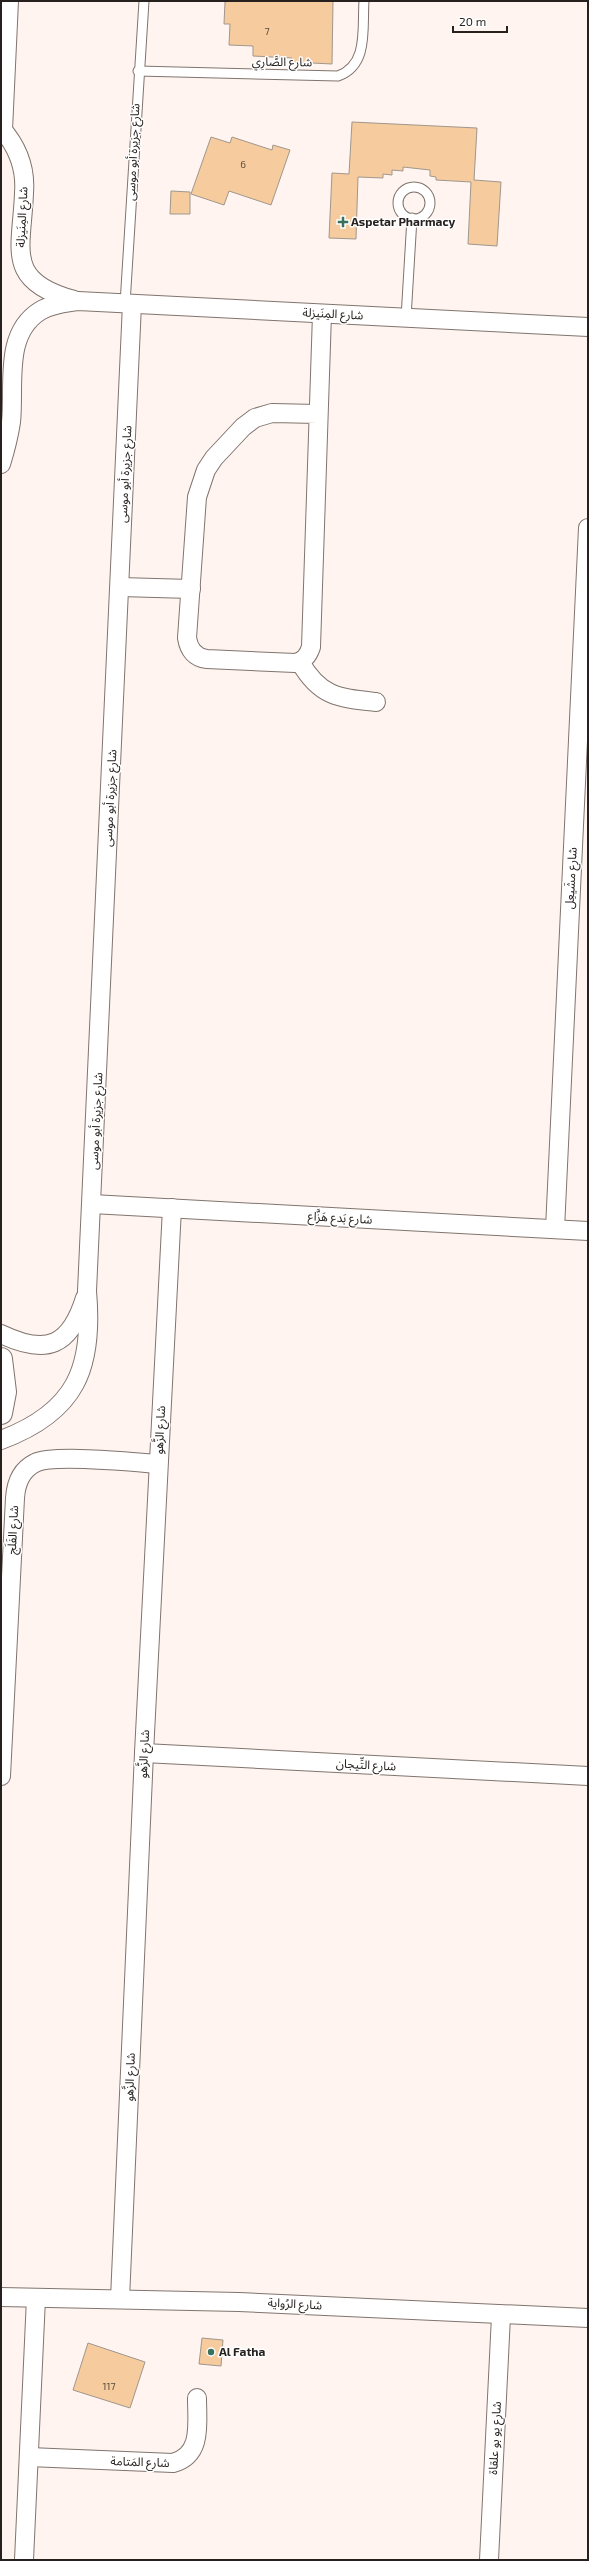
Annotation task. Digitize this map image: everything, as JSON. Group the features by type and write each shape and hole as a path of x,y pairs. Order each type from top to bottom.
{"main road":[{"path":"1,129 7,1"},
{"path":"1,1359 5,1392 1,1413"}],"street":[{"name":"شارع المِنَيزلة","path":"1,129 17,152 24,178 20,244 23,264 33,281 41,288 78,301"},
{"name":"شارع المِنَيزلة","path":"1,464 11,422 15,351 20,331 26,323 41,311 54,305 78,301 588,327"},
{"name":"شارع جزيرة أبو موسى","path":"1,1440 37,1424 56,1409 72,1390 82,1372 88,1348 90,1321 87,1291 120,587 128,304"},
{"path":"318,414 272,413 255,418 243,427 214,458 200,483 197,497 187,638 190,649 197,656 207,659 300,662 309,654 311,647 322,314"},
{"name":"شارع مشَيعِل","path":"555,1229 588,528"},
{"path":"120,587 191,589"},
{"path":"300,662 313,682 337,698 376,702"},
{"name":"شارع بَدع هَزَّاع","path":"92,1204 588,1231"},
{"name":"شارع الزَّهو","path":"120,2299 144,1753 172,1208"},
{"name":"شارع جزيرة أبو موسى","path":"1,1334 30,1344 48,1345 60,1341 71,1331 80,1314 87,1291"},
{"name":"شارع الفَلَج","path":"1,1776 15,1498 20,1477 27,1468 46,1459 158,1464"},
{"name":"شارع التِّيجان","path":"144,1753 588,1776"},
{"name":"شارع الرُواية","path":"1,2297 239,2302 501,2316 588,2318"},
{"path":"24,2560 36,2298"},
{"name":"شارع يو بو علقاة","path":"489,2560 501,2316"},
{"name":"شارع المَتامة","path":"29,2458 173,2463 181,2461 193,2450 196,2442 197,2398"}],"lane":[{"name":"شارع جزيرة أبو موسى","path":"128,304 138,71 144,1"},
{"name":"شارع الصَّارِي","path":"138,71 338,76 353,68 361,54 364,1"},
{"path":"406,318 412,218"}],"building":[{"path":"333,1 332,64 292,62 292,58 253,56 253,46 229,45 230,24 224,24 225,2"},
{"path":"352,122 477,128 474,180 501,182 497,246 468,244 471,182 436,180 436,177 430,176 430,170 403,167 403,171 392,170 392,175 383,174 383,178 358,177 356,239 329,238 332,173 349,174"},
{"path":"211,137 230,143 232,137 272,150 273,145 290,150 271,205 229,191 224,205 191,194"},
{"path":"171,191 190,192 190,214 170,214"},
{"name":"Al Fatha","path":"202,2338 223,2340 221,2366 199,2364"},
{"path":"88,2343 145,2362 130,2408 73,2390"}],"place":[{"name":"Aspetar Pharmacy","path":"343,222"},
{"name":"Al Fatha","path":"211,2352"}]}
